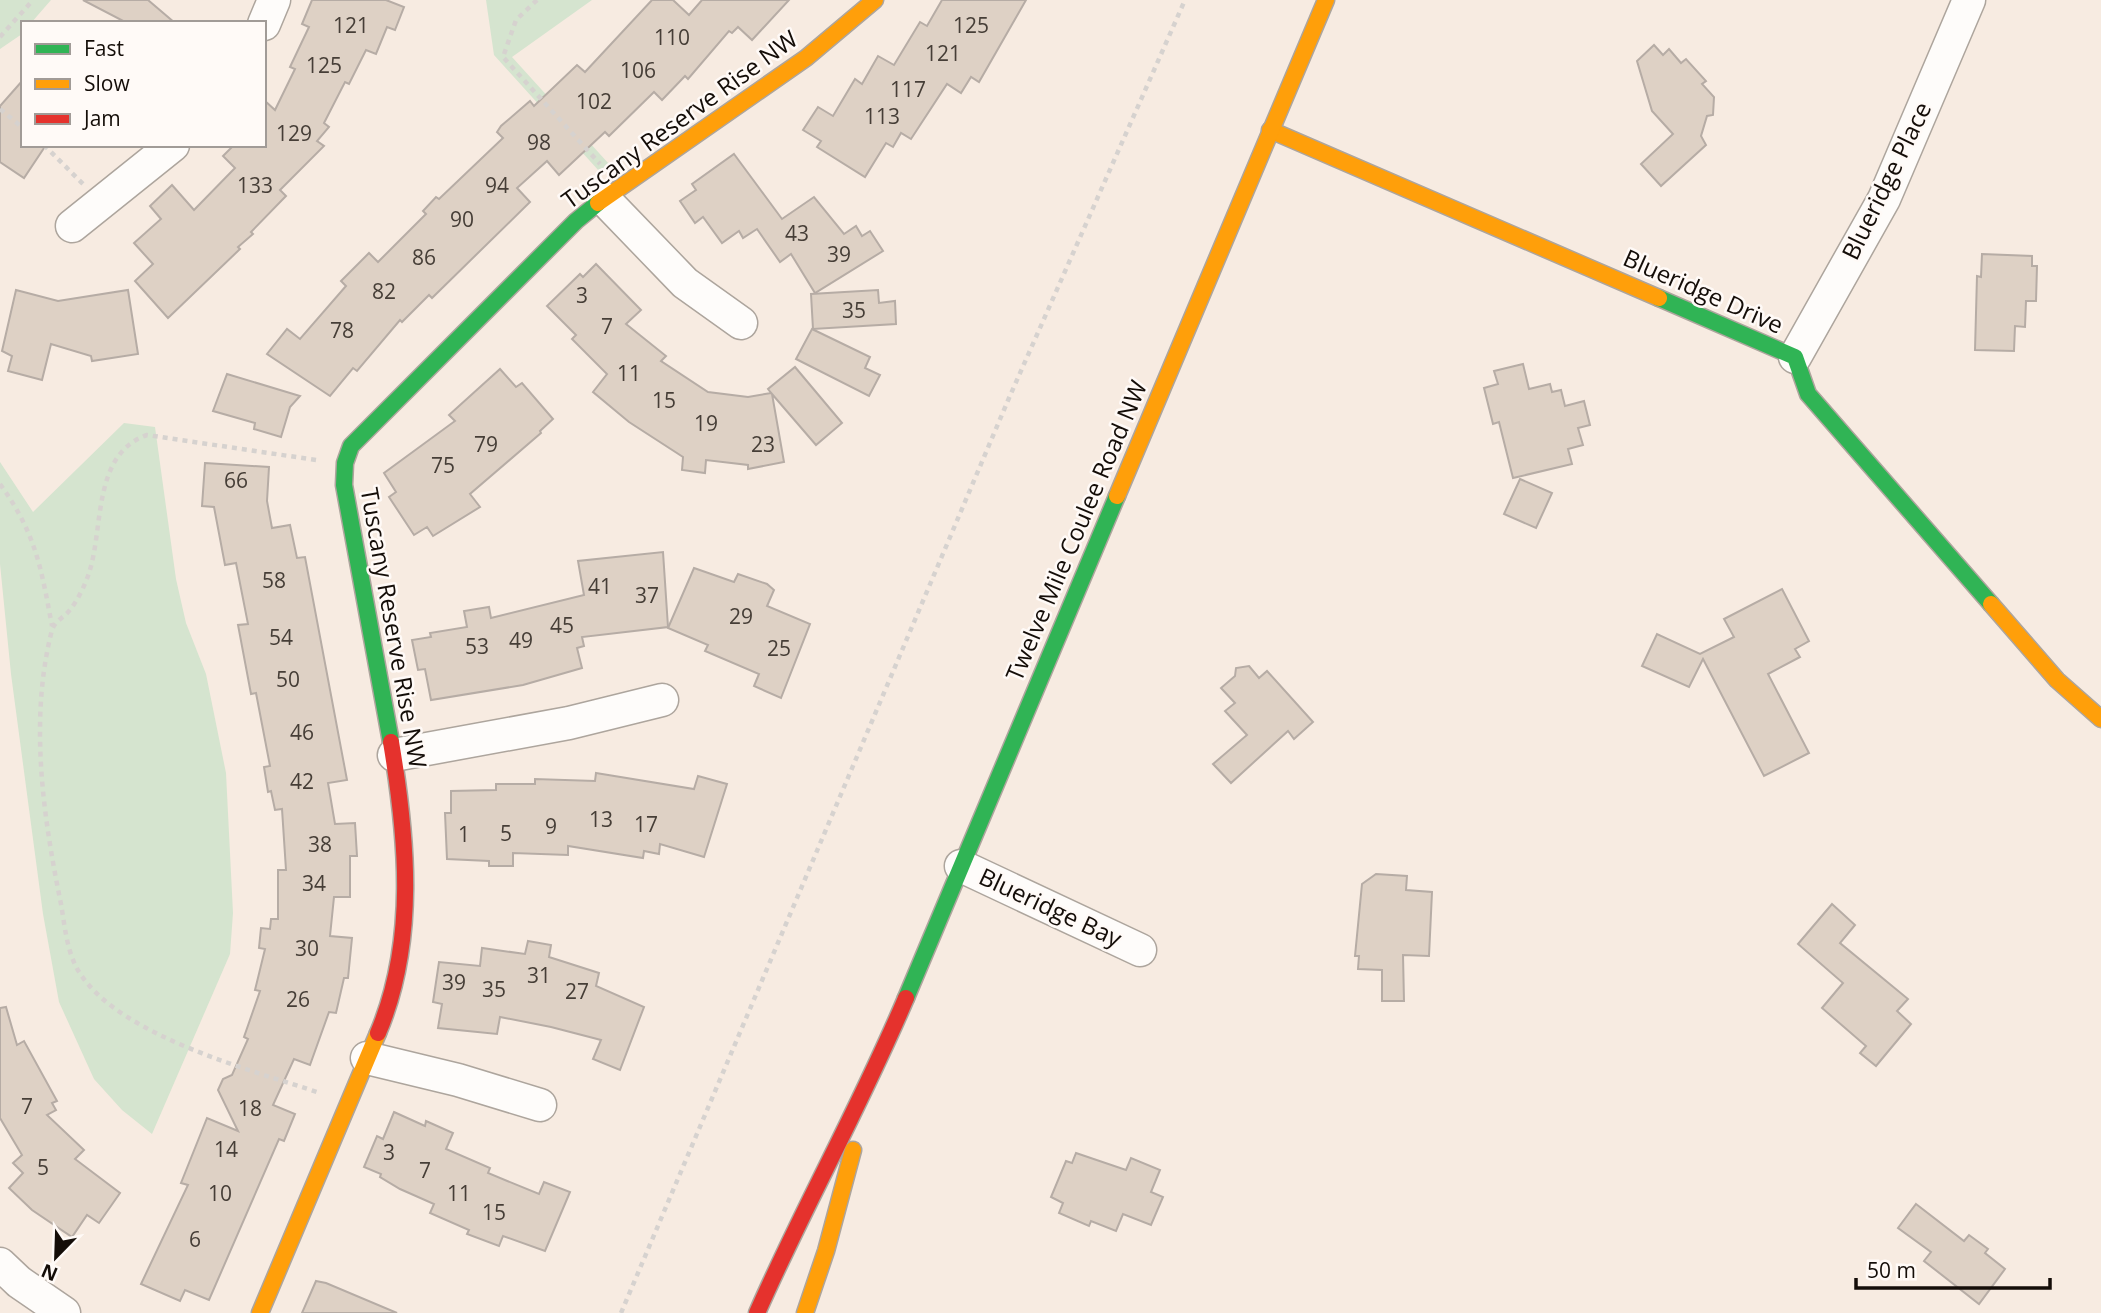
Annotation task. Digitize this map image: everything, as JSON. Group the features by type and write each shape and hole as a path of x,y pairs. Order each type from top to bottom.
{"street":[{"path":"265,21 274,0"},
{"name":"Tuscany Reserve Rise NW","path":"260,1313 392,994 405,929 406,859 394,755 344,485 345,463 351,446 576,221 611,192 806,58 875,0"},
{"name":"Twelve Mile Coulee Road NW","path":"757,1313 791,1236 872,1080 1326,0"},
{"name":"Blueridge Place","path":"1795,356 1884,199 1969,0"},
{"name":"Blueridge Drive","path":"1270,130 1795,356 1808,394 2057,680 2101,719"},
{"path":"72,226 171,147"},
{"path":"611,192 685,284 741,323"},
{"path":"394,755 569,723 662,701"},
{"name":"Blueridge Bay","path":"961,866 1140,950"},
{"path":"366,1058 458,1080 540,1105"},
{"name":"Twelve Mile Coulee Road NW","path":"806,1313 826,1251 872,1080"},
{"path":"0,1264 19,1282 64,1313"}],"path":[{"path":"0,37 33,0"},
{"path":"537,0 516,20 503,57 611,192"},
{"path":"621,1313 1009,398 1185,0"},
{"path":"0,109 21,126"},
{"path":"46,147 102,202"},
{"path":"52,627 69,611 89,573 107,477 133,439 147,435 345,463"},
{"path":"0,484 22,514 39,558 52,627 41,696 40,752 52,859 71,953 80,974 91,987 156,1034 190,1049 329,1096"}],"green space":[{"path":"0,0 51,0 33,21 21,21 21,35 0,49"},
{"path":"486,0 592,0 512,57 609,164 599,171 494,55"},
{"path":"124,423 155,427 176,579 186,623 206,674 226,773 233,913 230,954 152,1134 122,1110 94,1079 59,1002 43,914 11,674 0,564 0,462 33,512"}],"building":[{"path":"83,0 148,0 173,21 123,21"},
{"path":"312,0 386,0 404,7 395,30 387,27 376,54 366,50 349,84 345,82 324,123 329,127 317,141 324,146 280,190 286,196 251,232 253,234 238,247 240,249 168,318 135,281 153,264 134,243 161,219 150,206 172,185 194,210 235,168 223,156 232,147 266,147 266,102 275,110 295,69 290,67 309,27 302,24"},
{"path":"652,0 673,0 689,15 702,0 789,0 752,40 738,27 732,33 729,31 688,79 685,76 662,100 654,92 609,136 605,132 559,175 547,161 517,188 530,202 432,298 429,295 402,322 400,320 357,371 353,368 330,396 267,354 287,329 300,339 346,286 341,281 369,253 378,262 426,214 423,211 436,197 439,199 503,138 497,132 501,126 530,101 534,106 577,65 585,72"},
{"path":"942,0 1026,0 979,82 971,77 961,93 947,84 911,139 901,133 893,147 886,143 865,177 817,147 821,141 803,130 818,107 833,116 855,79 862,84 878,56 894,65 920,22 927,26"},
{"path":"1654,45 1663,55 1669,49 1681,63 1686,59 1706,81 1702,84 1714,97 1713,115 1707,116 1701,136 1706,145 1661,186 1641,164 1673,134 1652,111 1637,61"},
{"path":"21,82 21,147 45,147 24,178 0,162 0,106"},
{"path":"734,154 782,219 814,197 844,234 856,226 862,236 870,231 883,251 815,293 791,254 780,262 757,229 743,238 739,231 722,243 703,217 695,223 680,201 696,190 692,184"},
{"path":"1982,254 2032,256 2032,266 2037,266 2036,301 2026,301 2025,327 2015,326 2014,351 1975,350 1977,276 1981,277"},
{"path":"596,264 641,310 626,324 666,356 661,361 708,392 748,397 771,393 768,389 795,367 842,423 816,445 772,394 784,462 748,469 748,465 706,460 705,473 682,470 683,457 629,422 593,392 607,374 572,339 576,335 547,306 580,274 583,277"},
{"path":"16,290 58,301 128,290 138,354 92,361 91,356 51,344 42,380 8,371 12,356 2,351"},
{"path":"878,290 879,303 895,301 896,324 813,329 811,294"},
{"path":"812,329 870,357 865,368 880,375 869,396 796,359"},
{"path":"1523,364 1529,389 1550,384 1552,392 1561,390 1565,406 1584,401 1590,425 1578,428 1583,445 1568,449 1572,464 1513,478 1499,422 1493,424 1484,388 1498,384 1494,371"},
{"path":"500,369 516,387 522,383 553,419 541,433 470,494 480,507 433,536 427,527 414,535 389,497 396,492 384,473 455,421 449,415"},
{"path":"227,374 300,396 290,407 281,437 254,429 255,423 213,411"},
{"path":"205,463 269,467 267,501 272,528 290,525 297,558 305,557 347,780 328,783 335,824 355,823 357,856 350,856 350,897 334,897 330,936 352,938 348,978 344,978 336,1013 329,1012 310,1065 294,1059 273,1105 295,1114 284,1141 279,1139 209,1300 185,1290 180,1301 141,1284 188,1185 181,1183 207,1118 238,1131 218,1090 223,1079 232,1075 248,1039 244,1037 260,991 255,990 265,949 259,948 261,928 270,929 271,919 278,919 278,870 286,870 282,809 275,810 271,791 268,792 264,767 270,766 256,693 251,694 238,625 248,624 236,563 225,565 214,507 202,506"},
{"path":"1520,479 1552,493 1536,528 1504,514"},
{"path":"663,552 668,627 582,637 584,646 577,648 582,668 523,685 431,700 425,669 418,670 412,640 431,637 430,633 467,627 464,611 489,607 491,618 584,595 578,561"},
{"path":"694,568 734,582 738,574 767,584 774,590 767,606 810,624 781,698 754,686 759,674 705,651 708,645 668,628"},
{"path":"1782,589 1809,641 1795,649 1800,657 1768,674 1809,753 1764,776 1703,659 1689,687 1642,666 1657,634 1700,654 1734,637 1724,619"},
{"path":"1249,666 1259,678 1267,671 1313,722 1294,739 1288,731 1231,783 1213,764 1247,735 1225,711 1235,703 1221,688 1235,676 1236,668"},
{"path":"596,773 694,789 698,776 727,784 704,857 660,844 659,854 644,851 643,858 568,846 568,855 513,853 513,866 489,866 489,861 447,859 445,813 451,813 451,791 496,790 496,784 535,784 535,779 595,781"},
{"path":"1376,874 1407,876 1406,890 1432,892 1429,956 1403,955 1404,1001 1382,1001 1382,970 1358,969 1359,956 1355,956 1362,884"},
{"path":"1832,904 1855,925 1840,943 1908,999 1897,1011 1911,1024 1876,1066 1860,1053 1866,1046 1822,1008 1843,983 1798,944"},
{"path":"528,941 551,945 549,957 599,973 596,986 644,1007 620,1070 593,1059 601,1040 551,1027 500,1017 497,1034 438,1028 442,1004 433,1002 439,962 480,966 482,948 525,954"},
{"path":"6,1007 17,1045 24,1041 57,1101 52,1103 56,1110 47,1115 84,1150 75,1159 120,1193 99,1223 87,1215 72,1237 32,1210 9,1188 23,1173 13,1163 22,1155 0,1118 0,1008"},
{"path":"394,1112 425,1126 426,1121 453,1133 446,1149 490,1168 488,1173 539,1194 544,1182 570,1192 545,1251 503,1236 499,1246 467,1234 469,1230 430,1213 434,1204 400,1189 380,1177 381,1174 364,1167 377,1136 383,1139"},
{"path":"1076,1153 1126,1170 1131,1158 1160,1170 1151,1192 1163,1197 1151,1225 1123,1214 1116,1231 1091,1221 1089,1226 1059,1213 1063,1203 1051,1197 1066,1161 1072,1163"},
{"path":"1916,1204 1964,1241 1969,1235 1988,1249 1985,1253 2005,1269 1979,1304 1924,1261 1931,1252 1898,1228"},
{"path":"316,1281 326,1283 397,1313 302,1313"}],"traffic: fast":[{"path":"391,742 344,485 345,463 351,446 576,221 598,203"},
{"path":"1659,298 1795,357 1808,394 1991,604"},
{"path":"906,998 1117,496"}],"traffic: slow":[{"path":"598,203 806,58 875,0"},
{"path":"1117,496 1326,0"},
{"path":"1270,130 1659,298"},
{"path":"1991,604 2057,680 2101,719"},
{"path":"260,1313 378,1033"},
{"path":"805,1313 826,1251 853,1150"}],"traffic: jam":[{"path":"378,1033 399,962 405,889 401,815 391,742"},
{"path":"757,1313 906,998"}]}
